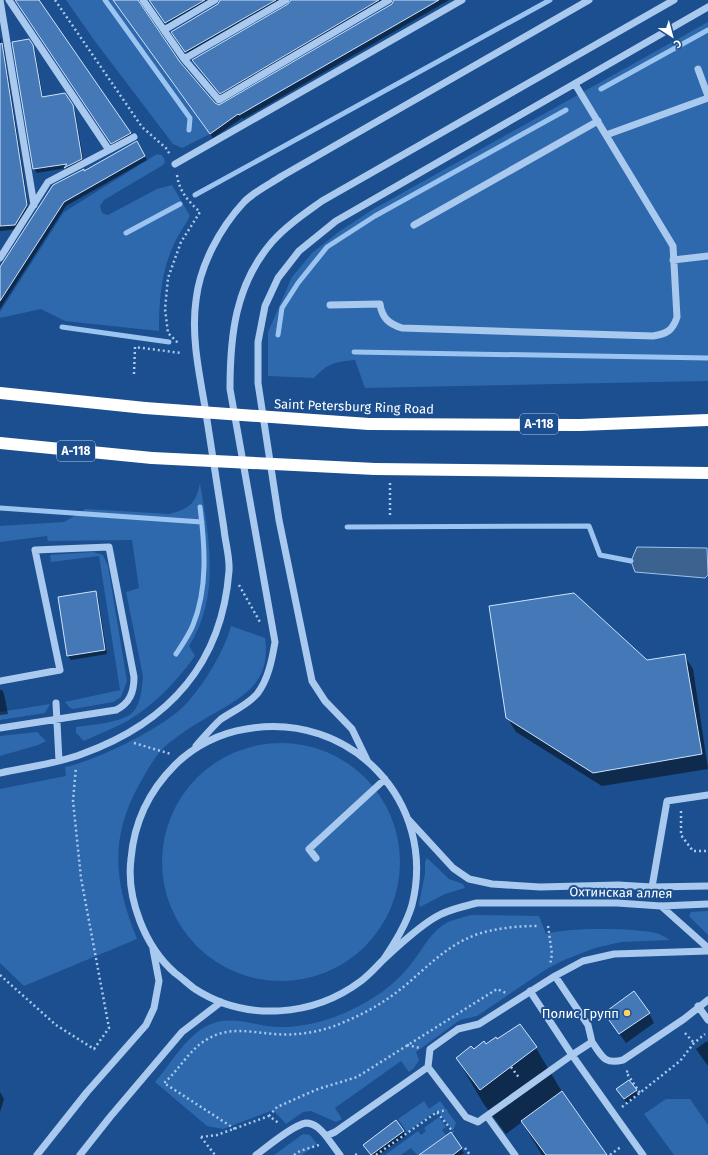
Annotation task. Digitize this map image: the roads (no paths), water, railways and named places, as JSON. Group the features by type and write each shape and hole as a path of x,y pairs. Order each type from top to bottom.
{"highway":[{"name":"Saint Petersburg Ring Road","path":"0,393 145,408 369,424 580,424 708,420"},
{"name":"А-118","path":"0,443 152,458 375,469 708,473"}],"street":[{"path":"0,0 34,205"},
{"path":"9,0 109,150"},
{"path":"143,0 184,58 219,100 390,0"},
{"path":"164,30 215,0"},
{"path":"184,58 286,0"},
{"path":"175,164 462,0"},
{"path":"0,773 59,761 80,755 119,739 148,722 169,704 195,674 211,644 223,610 229,569 194,341 196,300 203,271 214,244 226,225 245,201 282,176 589,0"},
{"path":"194,750 207,732 222,719 240,708 256,694 272,664 275,642 230,389 233,329 238,306 253,271 272,243 292,223 322,201 674,0"},
{"path":"367,760 352,730 325,701 312,681 307,660 280,520 258,383 258,342 265,306 278,278 300,251 336,221 708,7"},
{"path":"606,135 708,97 698,70"},
{"path":"330,305 380,304 381,312 386,320 392,325 402,328 664,335 674,328 677,317 673,246 575,84"},
{"path":"414,225 598,121"},
{"path":"0,258 48,182 134,137"},
{"path":"674,260 708,256"},
{"path":"0,680 60,670 35,550 109,547 134,677 134,687 131,697 125,706 116,710 0,728"},
{"path":"56,703 59,761"},
{"path":"259,726 282,726 305,729 327,736 348,747 367,760 385,779 398,798 407,817 415,846 416,876 411,906 401,934 384,959 363,980 338,996 310,1007 280,1012 250,1010 222,1002 189,984 172,970 153,947 139,920 132,891 130,861 135,832 146,804 162,779 183,758 214,738 236,730 259,726"},
{"path":"316,858 309,849 385,779"},
{"path":"652,887 667,801 708,795"},
{"name":"Охтинская аллея","path":"407,817 448,863 469,879 492,884 540,887 618,885 652,887 708,886"},
{"name":"Охтинская аллея","path":"384,959 435,917 456,908 477,903 618,903 661,906 708,904"},
{"path":"661,906 708,948"},
{"path":"37,1155 87,1092 146,1025 154,1008 159,980 153,947"},
{"path":"592,1042 478,1122 466,1117 428,1067 430,1049 458,1029 480,1024 530,991 583,961 614,954 708,951"},
{"path":"552,978 588,1025 592,1042 606,1060 612,1063 623,1060 684,1019 698,1006 708,1000"},
{"path":"530,991 572,1055 643,1155"},
{"path":"80,1155 182,1032 222,1002"},
{"path":"698,1006 708,1020"},
{"path":"326,1136 428,1067"},
{"path":"487,1116 515,1155"},
{"path":"256,1155 287,1132 306,1123 317,1126 340,1155"}],"waterway":[{"path":"105,0 190,118 189,130"},
{"path":"195,195 550,0"},
{"path":"601,89 708,30"},
{"path":"278,335 282,308 298,283 327,247 375,216 566,110"},
{"path":"126,233 180,204"},
{"path":"62,327 169,342"},
{"path":"354,352 708,358"},
{"path":"176,654 191,629 198,611 201,596 204,552 200,507"},
{"path":"0,508 202,522"},
{"path":"347,527 589,526 600,555 631,561"}],"place":[{"name":"Полис Групп","path":"627,1013"}]}
